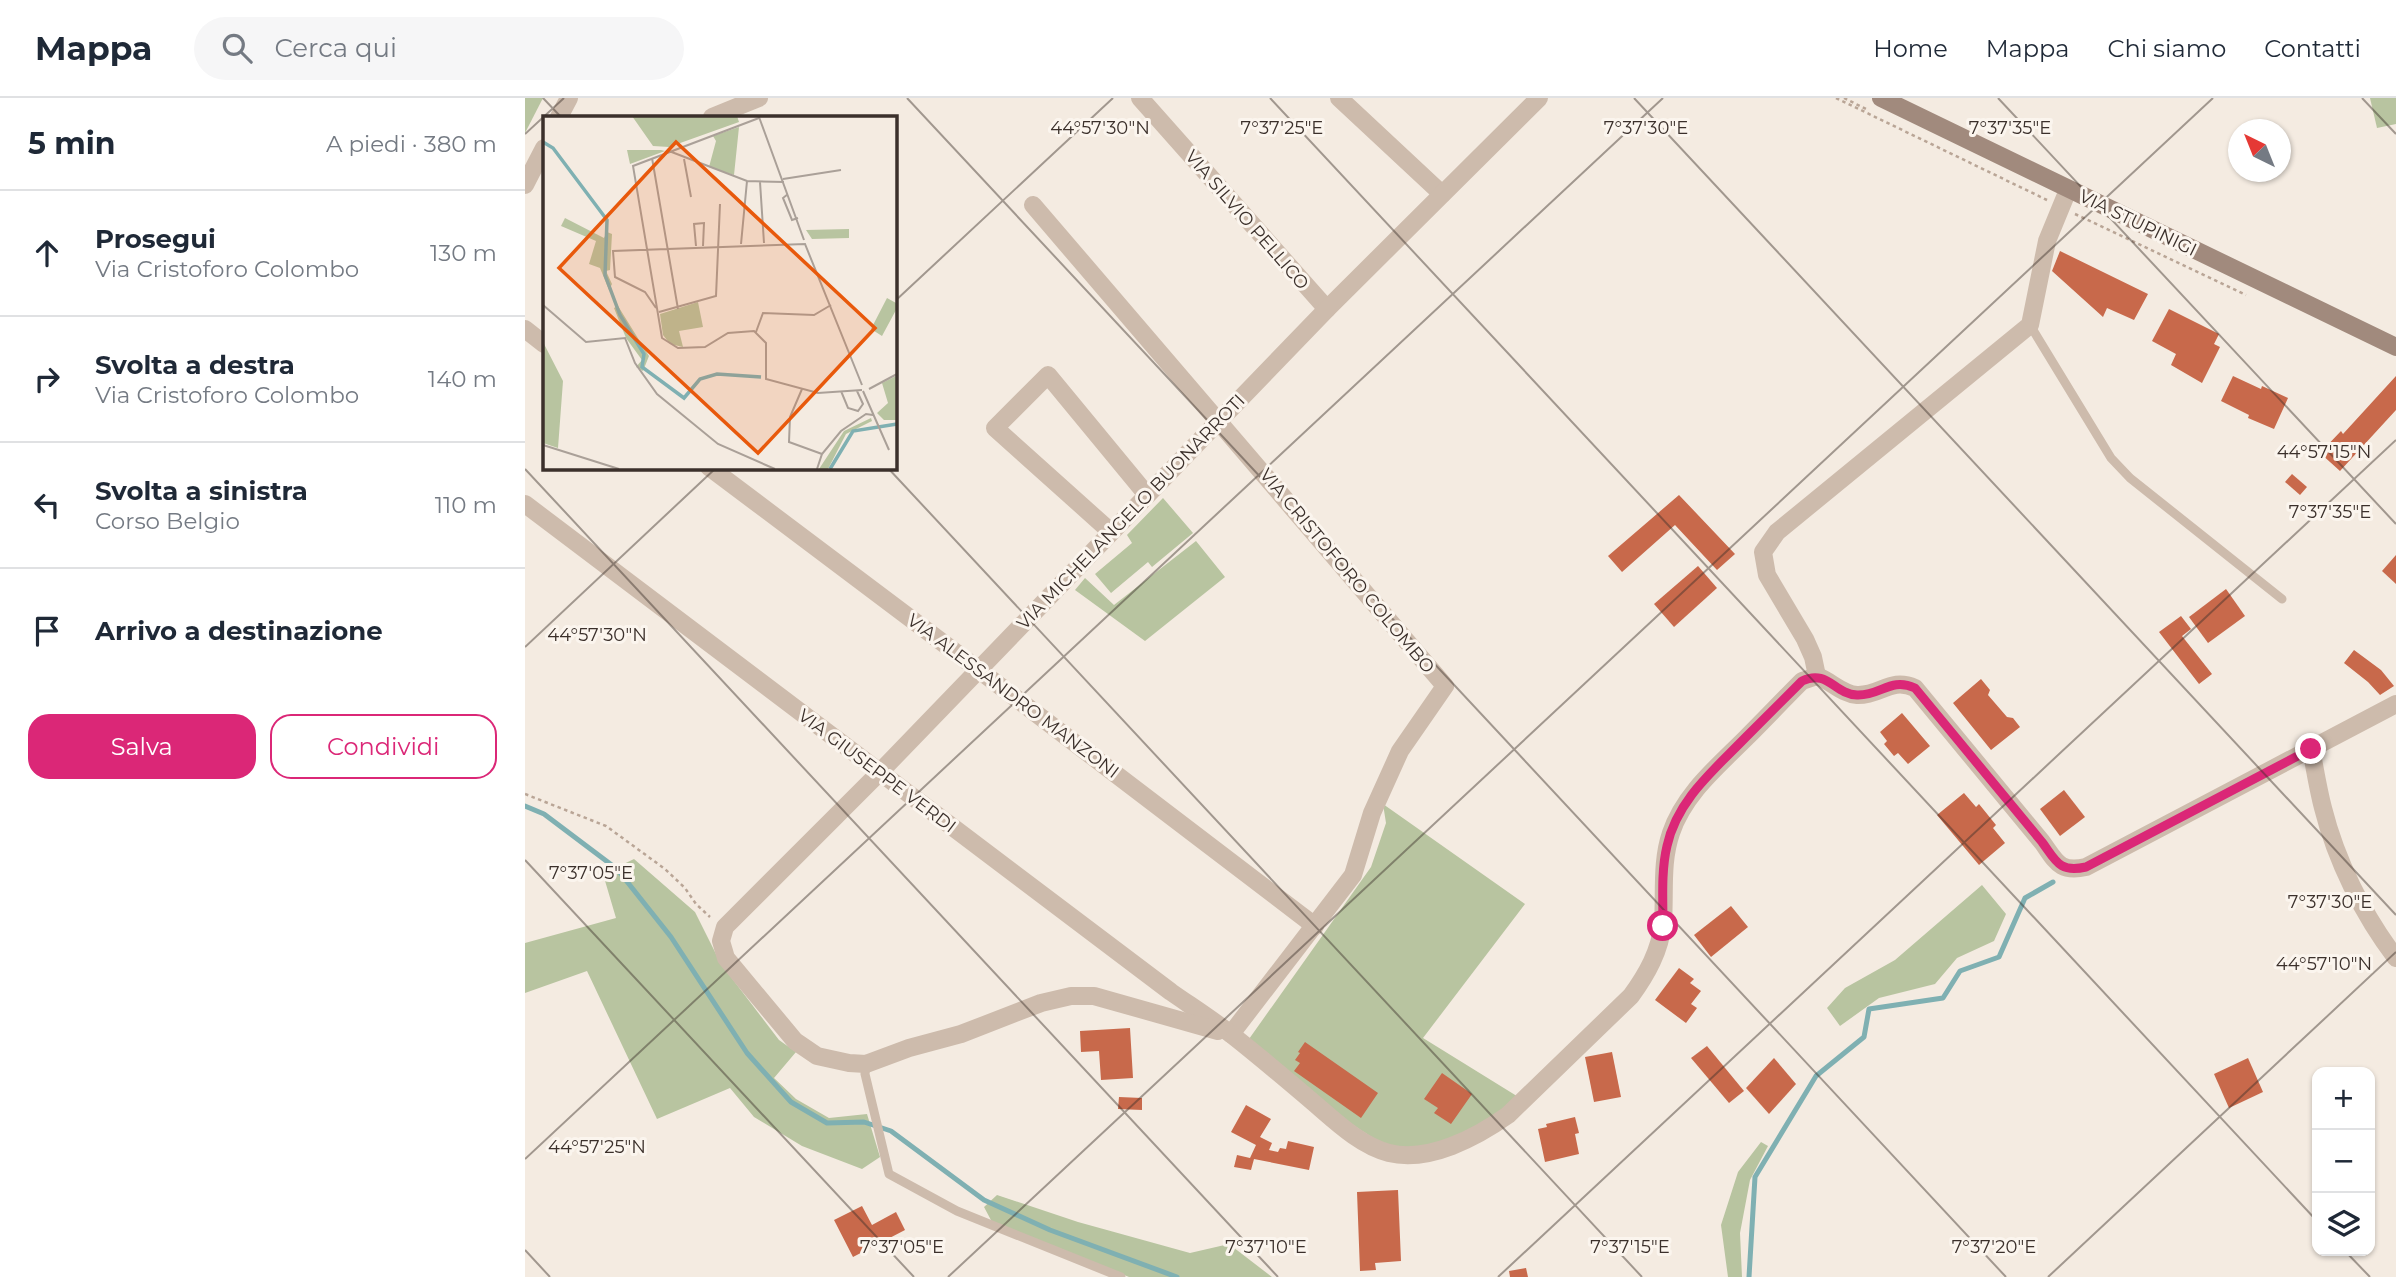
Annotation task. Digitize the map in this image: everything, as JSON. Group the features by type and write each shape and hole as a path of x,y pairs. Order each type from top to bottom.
{"street":[{"path":"560,116 569,98"},
{"path":"714,116 759,98"},
{"name":"VIA SILVIO PELLICO","path":"1140,98 1327,309"},
{"path":"1339,98 1442,194"},
{"name":"VIA MICHELANGELO BUONARROTI","path":"725,927 879,773 1218,420 1539,98"},
{"name":"VIA STUPINIGI","path":"1881,98 2396,347"},
{"path":"531,179 543,150"},
{"path":"1817,677 1813,657 1805,639 1767,575 1763,552 1777,532 2029,325 2047,241 2068,190"},
{"name":"VIA CRISTOFORO COLOMBO","path":"1033,205 1445,687 1400,751 1372,813 1353,875 1231,1034"},
{"path":"525,329 543,343"},
{"path":"1111,532 995,428 1048,375 1147,495"},
{"name":"VIA ALESSANDRO MANZONI","path":"712,469 1315,926"},
{"name":"VIA GIUSEPPE VERDI","path":"525,504 1160,984 1231,1034"},
{"path":"725,927 721,942 726,958 795,1041 817,1056 849,1063 866,1063 961,1034 1041,1003 1071,996 1094,996 1231,1034 1342,1127 1372,1147 1390,1154 1410,1155 1432,1152 1462,1142 1508,1115 1614,1014 1644,978 1652,964 1663,926 1666,854 1679,814 1716,767 1802,681 1817,677 1842,690 1860,695 1874,693 1899,683 1915,688 2016,810 2056,863 2065,869 2086,867 2396,704"},
{"path":"2311,749 2333,842 2356,894 2396,958"}],"lane":[{"path":"2029,325 2111,458 2130,478 2282,599"},
{"path":"866,1063 865,1074 890,1174 957,1211 1122,1277"}],"path":[{"path":"1836,98 2248,296"},
{"path":"525,794 606,825 665,869 685,888 696,904 725,927"}],"green space":[{"path":"525,98 543,98 525,133"},
{"path":"2370,98 2396,98 2396,124 2377,128"},
{"path":"1163,498 1193,533 1152,567 1148,562 1111,593 1095,574 1132,543 1127,535"},
{"path":"1196,541 1225,577 1145,641 1075,590 1085,578 1114,605"},
{"path":"1383,804 1525,904 1423,1038 1520,1098 1463,1133 1415,1148 1399,1148 1385,1144 1366,1134 1323,1102 1249,1039 1371,867 1386,823"},
{"path":"634,859 695,912 721,964 779,1040 796,1052 774,1078 796,1099 829,1118 867,1114 880,1157 862,1169 802,1146 754,1117 730,1088 657,1119 587,971 525,993 525,943 616,918 603,874"},
{"path":"1982,885 2006,914 1994,941 1957,958 1935,984 1879,998 1840,1026 1827,1008 1845,988 1895,960"},
{"path":"1761,1142 1768,1146 1750,1180 1740,1233 1742,1277 1728,1277 1721,1225 1738,1172"},
{"path":"997,1195 1078,1222 1190,1253 1229,1244 1272,1277 1129,1277 992,1222 984,1207"}],"building":[{"path":"2060,251 2148,294 2134,320 2107,308 2103,317 2052,271"},
{"path":"2169,309 2219,334 2214,344 2220,347 2202,383 2171,365 2176,354 2152,341"},
{"path":"2233,376 2288,398 2274,429 2248,418 2249,415 2221,401"},
{"path":"2396,376 2396,410 2340,471 2320,453 2341,431 2343,434"},
{"path":"2292,474 2307,487 2300,495 2285,482"},
{"path":"1679,495 1735,554 1717,570 1675,525 1622,572 1608,556"},
{"path":"2396,555 2396,584 2382,571"},
{"path":"1698,566 1717,588 1674,627 1654,604"},
{"path":"2226,589 2245,616 2208,643 2189,617"},
{"path":"2181,616 2191,629 2182,636 2212,674 2199,684 2159,632"},
{"path":"2354,650 2381,670 2394,686 2380,695 2344,663"},
{"path":"1981,679 1990,690 1988,695 2007,717 2013,718 2020,727 1991,750 1953,703"},
{"path":"1902,713 1930,746 1908,764 1898,753 1894,756 1884,744 1887,741 1880,732"},
{"path":"2064,790 2085,817 2060,836 2040,809"},
{"path":"1964,793 1976,807 1979,804 1996,825 1993,828 2005,843 1979,865 1937,815"},
{"path":"1731,906 1748,927 1711,957 1694,935"},
{"path":"1679,968 1694,979 1690,983 1701,991 1691,1004 1697,1008 1686,1023 1655,1000"},
{"path":"1130,1028 1133,1078 1101,1080 1099,1051 1081,1052 1080,1031"},
{"path":"1305,1042 1378,1093 1361,1118 1294,1071 1300,1063 1295,1060 1300,1053 1298,1052"},
{"path":"1707,1046 1744,1091 1729,1103 1691,1058"},
{"path":"1612,1052 1621,1097 1594,1102 1585,1057"},
{"path":"1774,1058 1796,1084 1769,1114 1746,1088"},
{"path":"2248,1058 2263,1092 2229,1108 2214,1074"},
{"path":"1442,1073 1472,1094 1451,1124 1434,1113 1438,1108 1424,1099"},
{"path":"1119,1097 1142,1098 1142,1110 1118,1109"},
{"path":"1246,1105 1271,1119 1260,1137 1272,1143 1269,1150 1278,1152 1280,1148 1286,1149 1288,1141 1314,1147 1309,1170 1254,1159 1251,1170 1234,1167 1237,1155 1250,1158 1256,1145 1231,1132"},
{"path":"1575,1117 1579,1133 1575,1134 1579,1154 1545,1162 1538,1129 1547,1127 1546,1124"},
{"path":"1398,1190 1401,1261 1375,1263 1376,1270 1360,1271 1357,1192"},
{"path":"862,1206 872,1225 896,1212 905,1230 853,1257 834,1220"},
{"path":"1526,1268 1528,1277 1510,1277 1509,1271"}],"waterway":[{"path":"525,806 544,814 617,869 671,937 747,1053 791,1102 827,1123 864,1122 891,1131 984,1200 1050,1230 1177,1277"},
{"path":"1749,1277 1755,1177 1816,1076 1864,1037 1869,1009 1943,998 1960,971 1999,957 2025,898 2053,882"}],"route":[{"path":"1663,926 1667,846 1679,814 1716,767 1802,681 1812,677 1823,678 1850,694 1874,693 1899,683 1915,688 2042,842 2056,863 2065,869 2086,867 2311,749"}]}
